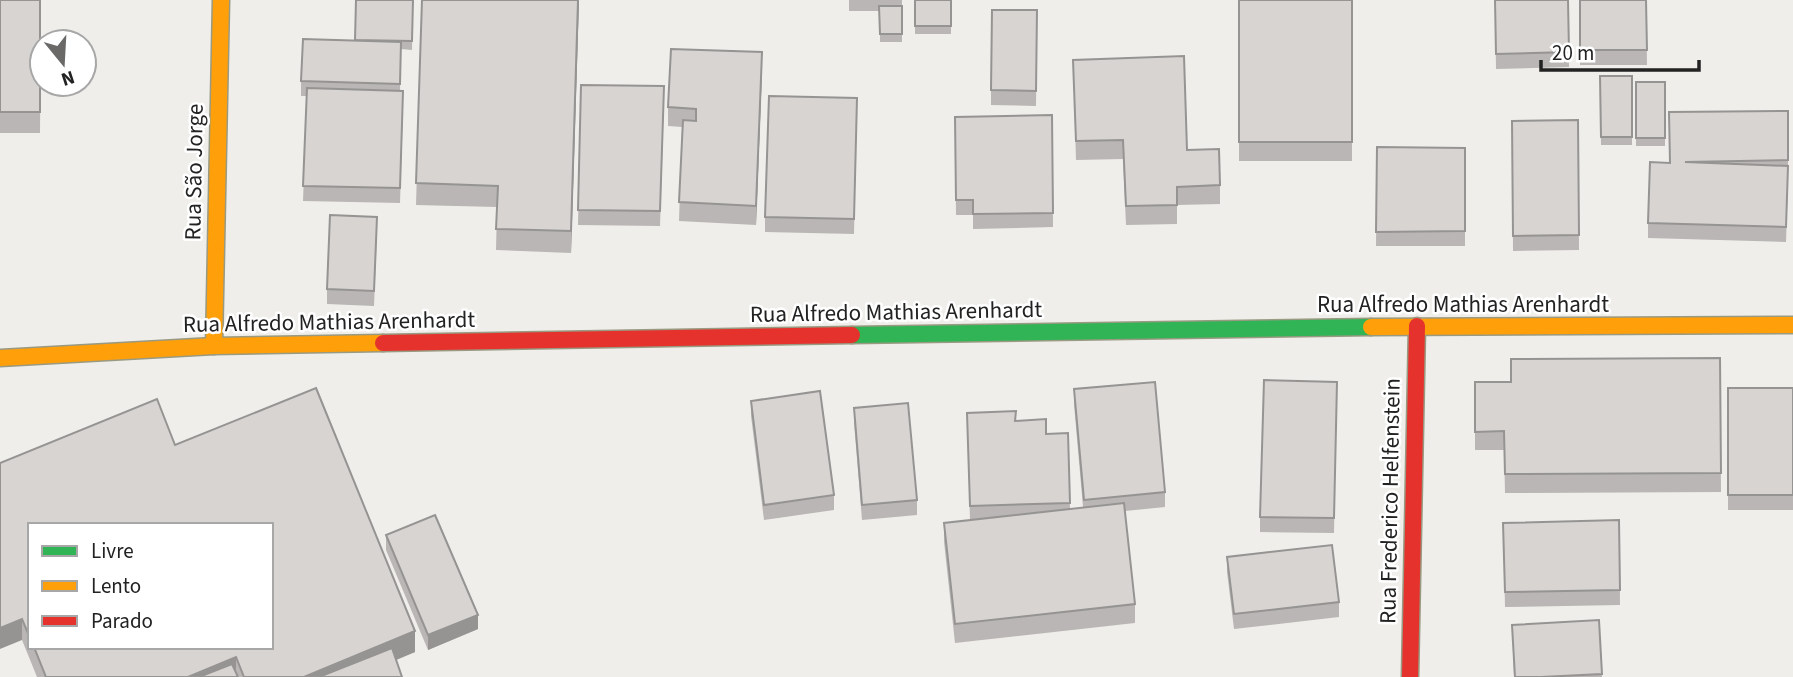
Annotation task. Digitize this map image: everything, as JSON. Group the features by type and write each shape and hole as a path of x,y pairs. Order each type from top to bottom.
{"main road":[{"name":"Rua São Jorge","path":"214,346 221,0"},
{"name":"Rua Alfredo Mathias Arenhardt","path":"0,358 214,346 1417,326 1793,325"},
{"name":"Rua Frederico Helfenstein","path":"1410,677 1417,326"}],"building":[{"path":"0,0 40,0 40,28 28,28 28,98 40,98 40,112 0,112"},
{"path":"356,0 413,0 412,41 355,40"},
{"path":"422,0 578,0 571,231 496,229 498,186 416,183"},
{"path":"915,0 951,0 951,26 915,26"},
{"path":"1239,0 1352,0 1352,142 1239,142"},
{"path":"1495,0 1568,0 1569,52 1496,54"},
{"path":"1580,0 1646,0 1647,50 1580,50"},
{"path":"879,6 902,6 902,34 880,34"},
{"path":"992,10 1037,10 1036,91 991,90"},
{"path":"303,39 401,42 400,84 301,81"},
{"path":"671,49 762,52 756,206 679,202 683,120 696,121 696,109 668,107"},
{"path":"1184,56 1187,150 1219,149 1220,185 1177,187 1177,205 1126,206 1123,140 1076,141 1073,60"},
{"path":"1600,76 1632,76 1632,137 1601,137"},
{"path":"1636,82 1665,82 1665,138 1636,138"},
{"path":"581,85 664,86 660,211 578,210"},
{"path":"307,88 403,91 400,188 303,186"},
{"path":"769,96 857,98 854,219 765,217"},
{"path":"1788,111 1788,160 1685,162 1788,166 1786,227 1648,223 1650,162 1670,163 1669,112"},
{"path":"1052,115 1053,213 973,214 973,200 956,200 955,117"},
{"path":"1578,120 1579,235 1513,236 1512,121"},
{"path":"1377,147 1465,148 1465,231 1376,232"},
{"path":"330,215 377,217 374,291 327,289"},
{"path":"1720,358 1721,473 1505,474 1504,431 1475,432 1475,382 1511,382 1511,359"},
{"path":"1264,380 1337,382 1334,518 1260,517"},
{"path":"1155,382 1165,492 1084,500 1074,389"},
{"path":"316,388 415,631 304,677 244,677 236,657 188,677 46,677 35,649 273,649 273,523 28,523 28,633 22,619 0,628 0,463 157,399 175,445"},
{"path":"1728,388 1793,388 1793,495 1728,495"},
{"path":"820,391 834,495 764,505 751,401"},
{"path":"908,403 917,500 862,505 854,408"},
{"path":"1016,411 1015,421 1046,419 1046,434 1068,433 1070,503 970,506 967,413"},
{"path":"1124,503 1135,604 955,624 944,523"},
{"path":"435,515 478,615 428,635 386,535"},
{"path":"1619,520 1620,590 1505,592 1503,523"},
{"path":"1332,545 1339,602 1234,614 1227,557"},
{"path":"1599,620 1602,674 1515,677 1512,625"},
{"path":"392,648 402,677 319,677"},
{"path":"232,664 238,677 199,677"}],"traffic: fast":[{"path":"852,335 1371,327"}],"traffic: slow":[{"path":"214,346 221,0"},
{"path":"1371,327 1793,325"},
{"path":"0,358 214,346 383,343"}],"traffic: jam":[{"path":"1410,677 1417,326"},
{"path":"383,343 852,335"}]}
